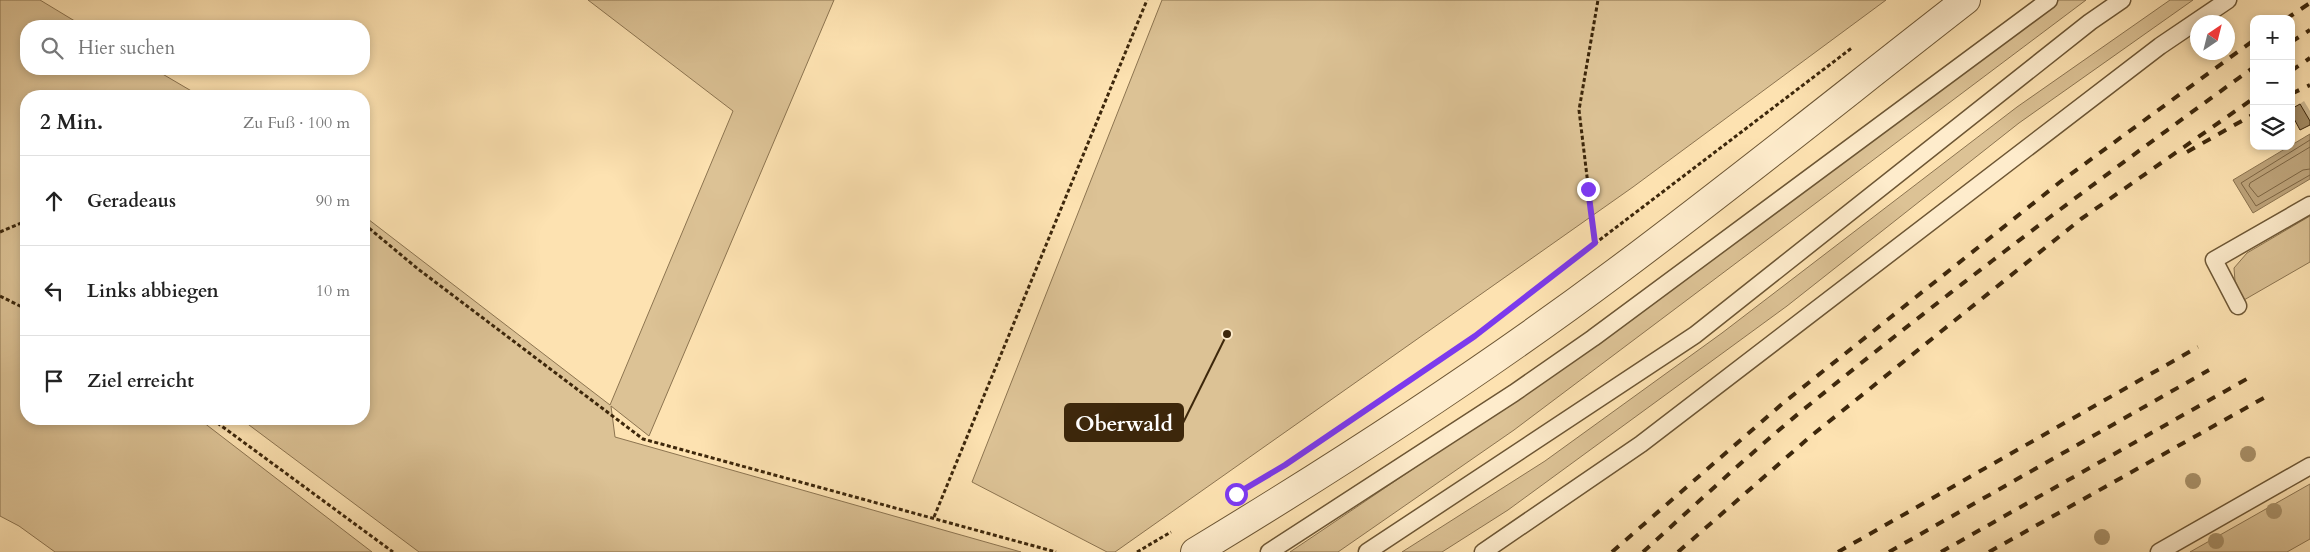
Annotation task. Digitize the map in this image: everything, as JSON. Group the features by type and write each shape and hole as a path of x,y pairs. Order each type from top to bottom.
{"street":[{"path":"1195,552 1338,463 1492,360 1616,272 1966,0"}],"lane":[{"path":"1269,552 1514,393 1585,344 2049,0"},
{"path":"1367,552 1695,336 2090,22 2122,0"},
{"path":"1484,552 1641,444 2160,46 2228,0"},
{"path":"2238,306 2214,260 2310,205"},
{"path":"2159,552 2310,466"}],"path":[{"path":"934,517 1148,0"},
{"path":"1598,0 1579,110 1595,243 1616,272"},
{"path":"1520,301 1860,42"},
{"path":"0,232 20,224"},
{"path":"370,229 418,269 643,439 934,517 1056,552"},
{"path":"0,296 20,306"},
{"path":"220,425 393,552"},
{"path":"1137,552 1178,528"}],"shaded area":[{"path":"0,0 40,0 73,20 20,20 20,75 164,75 190,90 20,90 20,425 207,425 372,552 55,552 19,526 0,516"},
{"path":"588,0 834,0 649,436 611,406 615,437 1021,552 419,552 249,425 370,425 370,221 610,405 733,111"},
{"path":"1162,0 1886,0 1633,187 1115,552 1107,552 972,482"},
{"path":"2048,0 2086,0 1514,430 1338,552 1290,552 1570,363"},
{"path":"2170,0 2193,0 2019,123 1787,306 1508,510 1442,552 1402,552 1545,461 1722,333 2017,107"},
{"path":"2310,216 2310,262 2244,300 2235,281 2234,268 2247,253"},
{"path":"2310,484 2310,539 2287,552 2190,552"}],"water":[{"path":"2310,134 2310,179 2253,213 2233,180 2283,150 2295,150 2295,143"}],"building":[{"path":"2300,104 2310,121 2310,125 2300,130 2295,121 2295,107"}],"railway":[{"path":"2292,15 2310,3"},
{"path":"2295,39 2310,30"},
{"path":"1612,552 1782,404 2060,182 2250,43"},
{"path":"2295,68 2310,58"},
{"path":"1643,552 1798,414 1910,324 2138,151 2250,70"},
{"path":"2295,92 2310,85"},
{"path":"1678,552 1811,436 2081,219 2250,101"},
{"path":"2187,152 2250,116"},
{"path":"1838,552 2198,347"},
{"path":"1889,552 2209,370"},
{"path":"1941,552 2252,376"},
{"path":"1989,552 2269,395"}],"place":[{"name":"Oberwald","path":"1227,334"}],"route":[{"path":"1236,494 1285,465 1475,336 1595,243 1588,189"}]}
